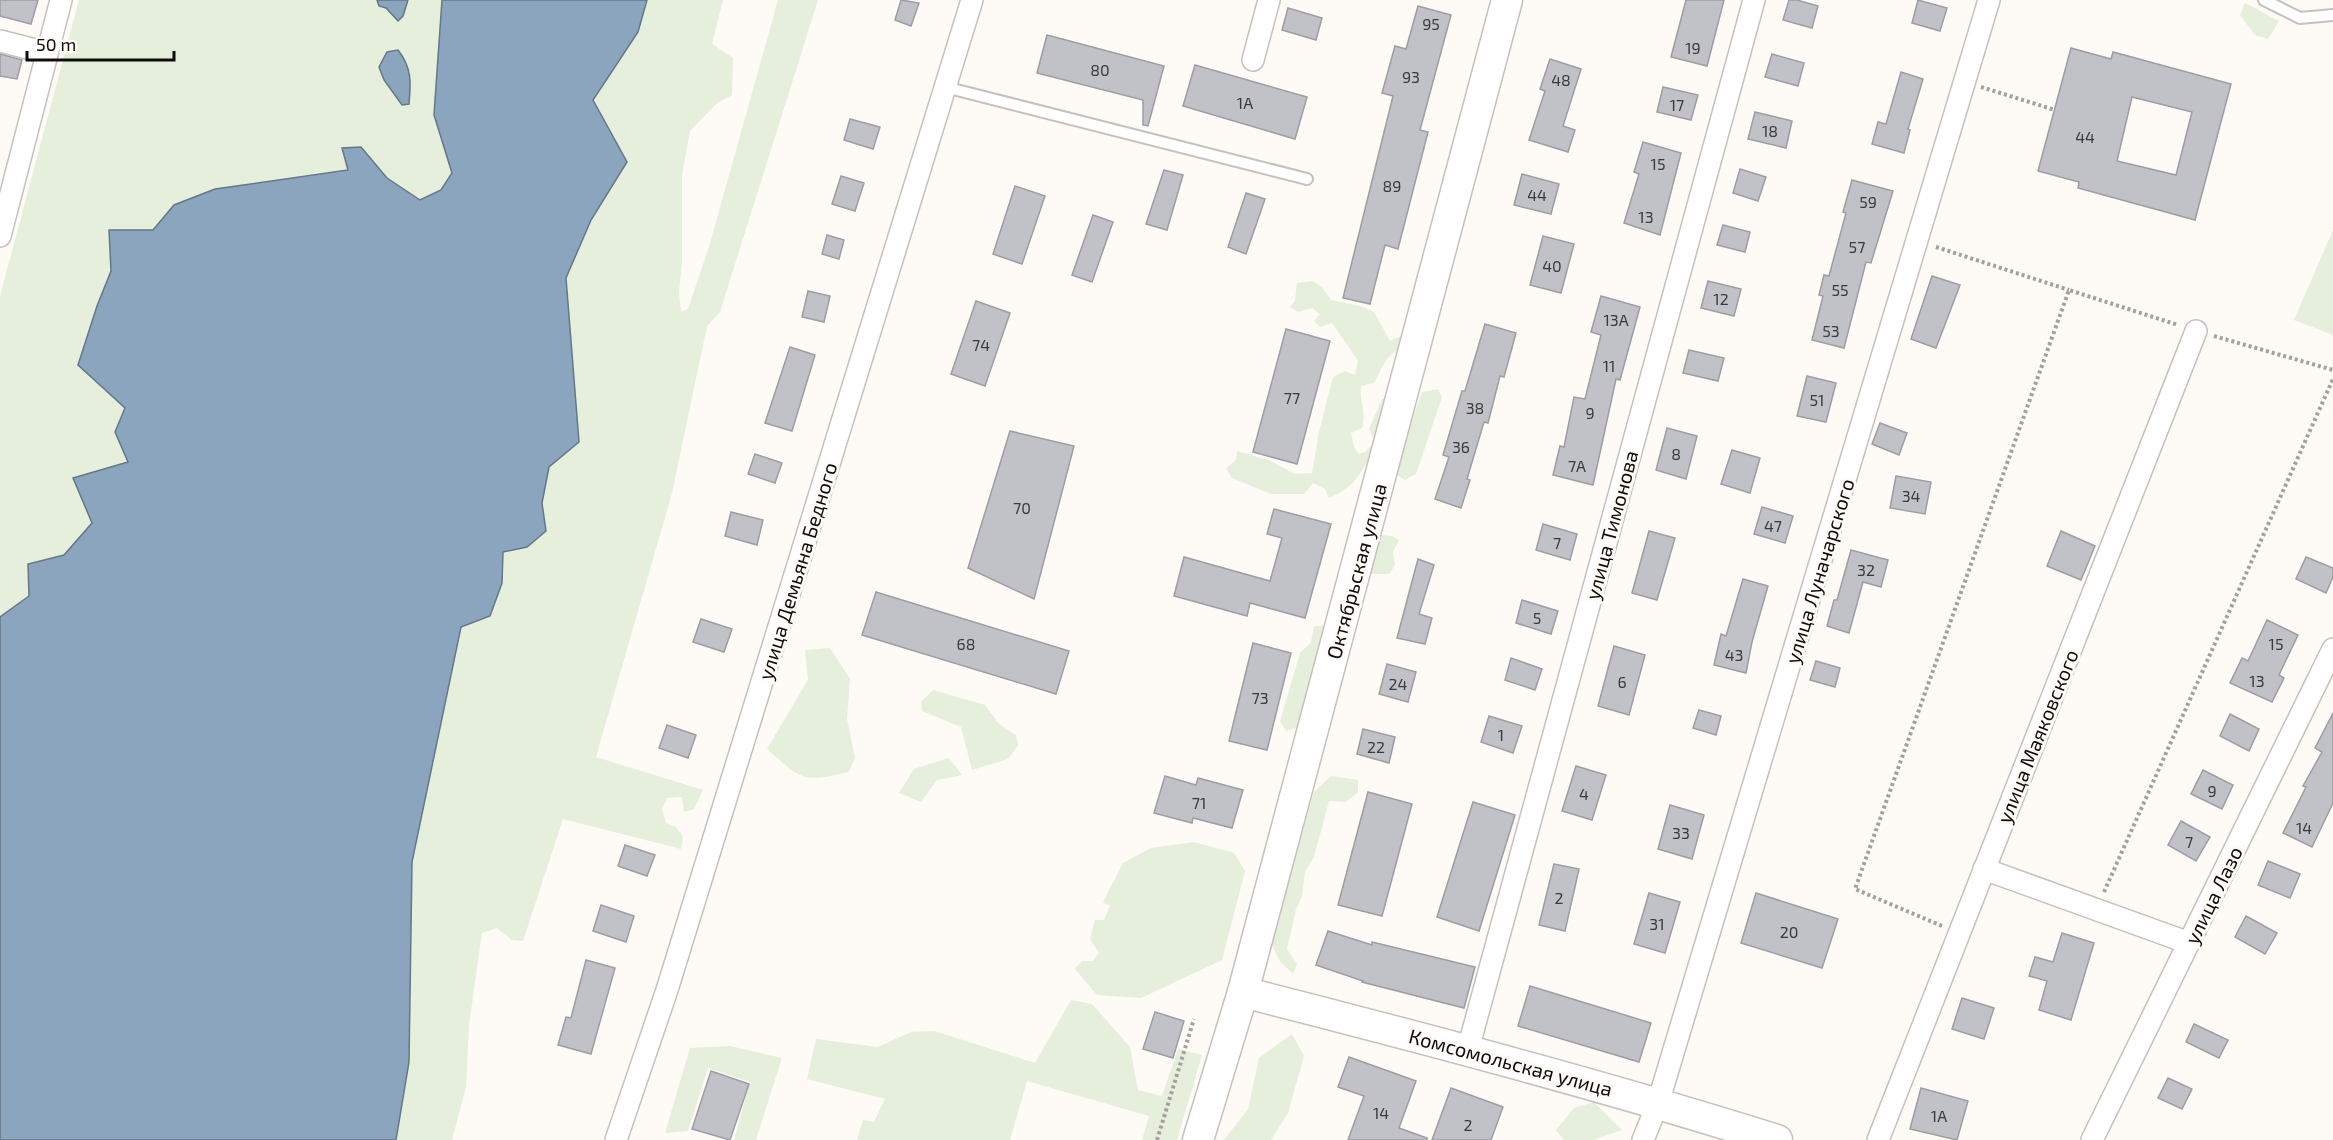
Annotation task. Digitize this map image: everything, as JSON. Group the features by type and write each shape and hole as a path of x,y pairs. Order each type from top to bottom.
{"street":[{"path":"0,237 61,0"},
{"name":"улица Демьяна Бедного","path":"616,1140 667,990 972,0"},
{"path":"1253,60 1269,0"},
{"name":"Октябрьская улица","path":"1198,1140 1243,992 1507,0"},
{"name":"улица Тимонова","path":"1468,1049 1754,0"},
{"name":"улица Луначарского","path":"1643,1140 1658,1103 1989,0"},
{"path":"0,41 47,53"},
{"name":"улица Маяковского","path":"1878,1140 2196,332"},
{"name":"улица Лазо","path":"2092,1140 2333,649"},
{"path":"1984,869 2189,943"},
{"name":"Комсомольская улица","path":"1243,992 1468,1049 1658,1103 1777,1140"}],"lane":[{"path":"2264,0 2300,18 2333,15"},
{"path":"945,87 1307,179"}],"path":[{"path":"1965,82 2055,110"},
{"path":"1918,242 1961,254 2196,332 2333,370"},
{"path":"1959,933 1855,889 2069,290"},
{"path":"2097,909 2333,379"},
{"path":"1157,1140 1194,1018"}],"green space":[{"path":"79,0 377,0 379,6 407,6 408,0 442,0 434,115 453,173 441,190 420,200 387,178 361,147 342,149 348,170 215,189 174,205 153,230 109,230 111,271 78,365 125,408 115,432 128,462 92,522 64,555 29,564 29,596 0,617 0,296"},
{"path":"647,0 723,0 712,44 733,58 732,95 716,104 690,131 682,175 682,261 679,292 681,312 688,309 709,247 778,0 818,0 720,312 707,326 672,493 596,757 703,790 694,809 684,812 682,797 667,798 662,809 666,823 676,827 683,836 681,849 563,819 523,941 512,940 497,928 482,933 469,1025 466,1087 452,1140 396,1140 409,1062 412,862 461,627 502,583 503,552 527,547 546,531 542,503 549,467 579,441 566,278 591,220 627,162 593,100 638,32"},
{"path":"2245,3 2279,21 2268,39 2255,35 2240,15"},
{"path":"2333,230 2333,335 2294,320"},
{"path":"1312,281 1322,287 1331,300 1360,306 1374,312 1390,341 1399,337 1406,338 1405,348 1389,356 1374,383 1361,386 1362,428 1351,433 1354,447 1359,454 1371,446 1377,452 1376,458 1368,460 1357,478 1329,498 1325,489 1313,483 1304,494 1271,494 1232,478 1226,468 1236,460 1237,451 1271,461 1295,474 1312,473 1319,432 1333,377 1345,371 1355,375 1358,361 1332,323 1320,327 1314,321 1320,314 1312,308 1298,312 1290,307 1295,301 1297,283"},
{"path":"1438,389 1442,397 1416,474 1405,480 1394,473 1422,392"},
{"path":"1393,398 1382,437 1373,438 1369,429 1382,399"},
{"path":"1381,535 1392,536 1399,540 1393,552 1395,565 1389,574 1367,574 1374,550"},
{"path":"1314,626 1324,626 1330,635 1314,668 1299,727 1286,731 1280,721 1300,653 1311,642"},
{"path":"830,648 850,679 847,719 855,758 849,772 812,778 796,773 767,749 808,680 805,650"},
{"path":"933,690 985,705 999,724 1016,735 1018,745 1008,759 972,770 961,727 922,711 921,702"},
{"path":"949,758 962,775 937,780 921,802 899,793 914,769"},
{"path":"1331,776 1358,780 1358,792 1346,802 1329,801 1314,857 1305,872 1302,897 1296,909 1287,949 1297,964 1293,974 1279,960 1271,942 1314,792"},
{"path":"1194,842 1234,853 1245,871 1222,960 1141,998 1097,995 1075,969 1082,961 1093,961 1099,953 1090,939 1095,920 1104,920 1110,906 1103,902 1123,863 1151,848"},
{"path":"1071,1000 1092,1004 1130,1047 1138,1090 1162,1096 1178,1049 1202,1055 1177,1140 1142,1140 1149,1116 1027,1081 1010,1140 857,1140 863,1120 874,1122 885,1099 807,1079 816,1039 878,1047 911,1032 934,1031 1035,1063"},
{"path":"1292,1034 1304,1056 1288,1113 1271,1140 1224,1140 1248,1109 1259,1058"},
{"path":"730,1046 782,1058 756,1140 734,1140 750,1082 708,1068 688,1131 665,1133 690,1048"},
{"path":"1594,1102 1622,1130 1593,1140 1564,1140 1556,1130 1574,1108"}],"water":[{"path":"377,0 408,0 403,16 398,21 386,8 379,6"},
{"path":"442,0 647,0 638,32 593,100 627,162 591,220 566,278 579,442 549,467 542,503 546,531 527,547 503,552 502,583 490,616 461,627 412,862 409,1062 396,1140 0,1140 0,617 29,596 28,564 64,555 92,523 73,478 128,462 115,432 125,408 78,365 111,271 109,230 153,230 174,205 215,189 348,170 342,148 361,147 387,178 420,200 441,190 452,173 434,115"},
{"path":"398,50 406,63 410,82 409,104 402,105 384,80 379,67 387,52"}],"building":[{"path":"0,0 38,0 31,24 0,16"},
{"path":"901,0 919,3 911,26 895,20"},
{"path":"1686,0 1724,0 1707,66 1671,57"},
{"path":"1789,0 1818,6 1812,28 1783,20"},
{"path":"1918,0 1947,8 1940,31 1912,23"},
{"path":"1418,6 1451,15 1420,130 1428,132 1398,249 1385,245 1370,304 1343,298 1393,96 1382,93 1395,46 1406,49"},
{"path":"1288,8 1322,18 1316,40 1282,30"},
{"path":"1047,35 1164,66 1148,126 1143,125 1143,100 1037,73"},
{"path":"2071,48 2111,59 2113,52 2231,84 2195,220 2078,188 2079,182 2038,171","holes":["2132,97 2192,112 2176,175 2117,161"]},
{"path":"0,54 22,60 17,79 0,76"},
{"path":"1772,54 1804,63 1798,86 1765,77"},
{"path":"1550,59 1581,69 1563,126 1575,130 1568,152 1529,140 1545,91 1540,89"},
{"path":"1195,65 1307,97 1295,139 1183,106"},
{"path":"1901,72 1923,79 1908,129 1910,130 1904,153 1872,144 1878,122 1886,124"},
{"path":"1663,87 1698,95 1691,120 1657,112"},
{"path":"1755,112 1792,121 1786,148 1748,139"},
{"path":"850,119 880,127 873,149 844,140"},
{"path":"1643,142 1681,153 1660,235 1624,223 1639,174 1634,172"},
{"path":"1740,169 1766,177 1758,201 1733,193"},
{"path":"1164,170 1183,175 1167,230 1146,224"},
{"path":"1522,174 1559,184 1551,214 1514,205"},
{"path":"841,176 864,183 855,211 832,204"},
{"path":"1852,180 1893,191 1871,263 1866,262 1844,348 1812,340 1823,296 1819,295 1824,275 1829,276 1846,213 1843,212"},
{"path":"1015,186 1045,196 1022,264 993,254"},
{"path":"1246,193 1265,199 1246,254 1228,247"},
{"path":"1093,215 1113,222 1092,282 1072,275"},
{"path":"1723,225 1750,232 1745,252 1717,245"},
{"path":"827,235 844,240 839,259 822,254"},
{"path":"1543,236 1574,244 1561,293 1530,285"},
{"path":"1932,276 1960,285 1936,348 1911,339"},
{"path":"1708,281 1741,289 1734,316 1701,308"},
{"path":"808,291 830,296 824,322 802,317"},
{"path":"1601,296 1640,307 1620,380 1616,379 1593,485 1553,475 1560,446 1564,447 1574,397 1585,399 1601,335 1591,332"},
{"path":"976,301 1010,313 985,386 951,374"},
{"path":"1485,324 1516,333 1504,377 1500,376 1488,423 1484,422 1461,508 1435,499 1449,457 1443,455"},
{"path":"1286,329 1330,341 1297,464 1253,452"},
{"path":"790,347 815,355 792,431 765,423"},
{"path":"1689,350 1724,358 1718,381 1683,373"},
{"path":"1807,376 1836,383 1826,422 1797,416"},
{"path":"1880,423 1907,433 1899,455 1872,444"},
{"path":"1667,428 1697,436 1686,479 1656,470"},
{"path":"1010,431 1074,446 1034,599 968,568"},
{"path":"1732,450 1760,458 1750,493 1721,484"},
{"path":"755,454 782,463 775,483 748,474"},
{"path":"1896,476 1931,482 1925,514 1890,508"},
{"path":"1762,507 1793,516 1785,543 1754,534"},
{"path":"1274,509 1331,524 1305,618 1250,603 1247,616 1174,596 1184,557 1270,581 1282,538 1267,534"},
{"path":"731,512 763,520 757,545 725,536"},
{"path":"1543,524 1577,534 1570,560 1536,550"},
{"path":"1649,531 1675,538 1657,600 1632,593"},
{"path":"2061,531 2095,546 2081,580 2047,566"},
{"path":"1851,550 1888,560 1881,587 1863,582 1849,633 1827,626"},
{"path":"2306,557 2333,568 2333,577 2326,593 2296,579"},
{"path":"1418,559 1434,565 1419,614 1432,618 1425,644 1397,638"},
{"path":"1743,579 1768,586 1746,673 1714,665 1721,634 1726,636"},
{"path":"876,592 1069,651 1056,694 862,635"},
{"path":"1522,600 1558,611 1551,634 1516,623"},
{"path":"701,619 732,629 724,652 693,642"},
{"path":"2267,620 2298,635 2279,675 2284,678 2272,702 2230,683 2242,658 2248,661"},
{"path":"1253,643 1291,653 1267,750 1229,741"},
{"path":"1614,646 1645,655 1629,715 1598,706"},
{"path":"1511,658 1542,669 1535,690 1505,680"},
{"path":"1816,661 1840,668 1835,687 1810,680"},
{"path":"1387,664 1416,672 1408,702 1379,694"},
{"path":"1699,710 1721,716 1716,735 1693,728"},
{"path":"2333,713 2333,803 2312,847 2283,833 2306,787 2303,786 2322,752 2315,748"},
{"path":"2230,714 2259,729 2249,751 2220,736"},
{"path":"1489,716 1522,726 1513,753 1481,742"},
{"path":"667,725 696,735 688,758 659,748"},
{"path":"1363,729 1395,737 1389,763 1357,754"},
{"path":"1576,766 1606,775 1592,820 1562,811"},
{"path":"2203,770 2233,785 2222,809 2191,794"},
{"path":"1165,776 1196,785 1198,778 1243,790 1232,828 1193,818 1192,823 1154,813"},
{"path":"1368,792 1412,804 1382,916 1338,905"},
{"path":"1473,802 1515,815 1479,931 1437,917"},
{"path":"1670,805 1704,815 1692,859 1658,849"},
{"path":"2181,821 2210,837 2196,861 2168,845"},
{"path":"625,845 655,855 647,876 618,866"},
{"path":"2268,861 2300,874 2290,898 2258,885"},
{"path":"1554,864 1579,869 1565,931 1539,925"},
{"path":"1649,893 1680,902 1665,953 1634,944"},
{"path":"1756,893 1838,919 1822,968 1741,943"},
{"path":"601,905 634,916 626,942 593,931"},
{"path":"2246,916 2277,933 2265,954 2235,937"},
{"path":"1328,931 1372,945 1372,942 1475,967 1464,1008 1362,982 1316,965"},
{"path":"2062,933 2094,943 2071,1020 2039,1010 2047,981 2029,976 2035,957 2053,962"},
{"path":"586,960 615,968 591,1054 558,1045 566,1017 571,1018"},
{"path":"1530,986 1651,1023 1639,1062 1518,1026"},
{"path":"1962,998 1994,1008 1984,1039 1952,1029"},
{"path":"1155,1012 1184,1021 1173,1058 1143,1049"},
{"path":"2194,1024 2228,1040 2219,1058 2186,1042"},
{"path":"1349,1057 1416,1081 1399,1128 1427,1138 1427,1140 1348,1140 1364,1096 1338,1087"},
{"path":"711,1071 749,1084 730,1140 692,1129"},
{"path":"2168,1078 2192,1089 2182,1109 2158,1098"},
{"path":"1451,1088 1503,1107 1491,1140 1432,1140"},
{"path":"1921,1088 1968,1101 1957,1140 1910,1129"}]}
